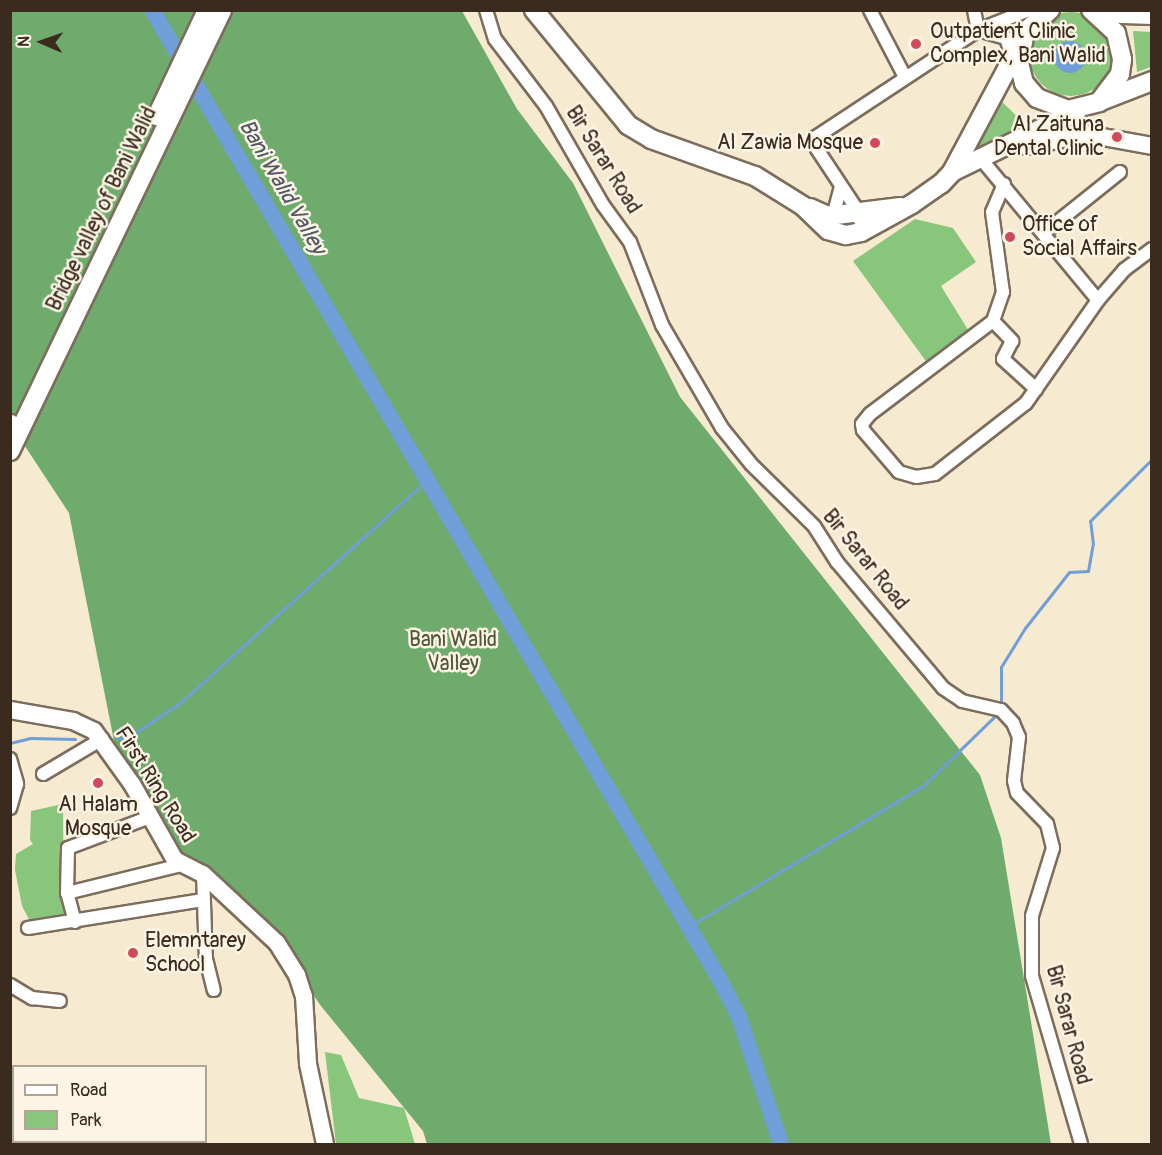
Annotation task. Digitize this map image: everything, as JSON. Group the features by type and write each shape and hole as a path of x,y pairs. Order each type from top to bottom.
{"highway":[{"name":"Bridge valley of Bani Walid","path":"14,424 207,10"},
{"name":"Bridge valley of Bani Walid","path":"14,424 222,10"},
{"path":"534,10 628,125 651,139 735,167 831,223 846,235 861,232 912,204 952,172 982,160 1091,105 1152,81"},
{"path":"952,172 1017,51 1032,15 1050,10"},
{"path":"1017,51 1019,63 1030,91 1054,108 1091,105 1120,74 1122,59 1116,33 1093,12"},
{"path":"1093,12 1144,13"},
{"path":"831,223 858,211 912,204"},
{"path":"10,451 14,424"}],"main road":[{"path":"1115,12 1116,33"},
{"path":"1012,144 1029,146 1086,134 1152,146"},
{"name":"First Ring Road","path":"10,710 73,721 102,739 181,865 203,874 265,929 297,975 303,996 308,1064 325,1144"}],"street":[{"name":"Bir Sarar Road","path":"486,10 495,39 546,106 603,205 630,242 662,325 722,428 751,464 814,526 837,562 943,688 962,701 1001,710 1013,723 1019,737 1014,781 1017,793 1047,824 1053,848 1032,916 1032,976 1081,1144"},
{"path":"870,10 905,77"},
{"path":"974,10 978,30"},
{"path":"861,232 858,211 817,149 816,137 978,30 1032,15"},
{"path":"978,30 1006,39 1017,51"},
{"path":"982,160 1045,232 1098,300"},
{"path":"1045,232 1120,172"},
{"path":"1004,183 992,212 1003,292 993,321 961,349 870,414 862,424 863,430 899,472 926,476 935,474 1011,418 1036,389 1098,300 1124,270 1152,249"},
{"path":"831,223 841,187"},
{"path":"993,321 1012,341 1004,359 1036,389"},
{"path":"43,774 102,739"},
{"path":"10,759 17,784 10,808"},
{"path":"75,922 67,893 68,848 150,817"},
{"path":"67,893 181,865"},
{"path":"203,874 206,959 214,990"},
{"path":"28,928 203,900"},
{"path":"10,985 32,998 60,1001"}],"green space":[{"name":"Bani Walid Valley","path":"10,11 462,11 517,109 573,183 680,397 980,775 1001,838 1051,1144 427,1144 423,1131 321,1006 282,950 191,871 114,741 69,513 11,425"},
{"path":"1071,12 1087,15 1101,24 1110,38 1113,54 1110,70 1101,84 1087,93 1071,96 1055,93 1041,84 1032,70 1029,54 1032,38 1041,24 1055,15"},
{"path":"1133,31 1151,32 1151,67 1137,72"},
{"path":"999,99 1028,127 971,156"},
{"path":"915,219 953,228 976,262 941,286 970,333 928,364 853,261"},
{"path":"63,804 64,920 31,923 22,906 15,870 16,854 33,844 30,840 31,811"},
{"path":"325,1052 341,1055 359,1098 404,1108 415,1144 336,1144"}],"water":[{"path":"1070,41 1082,45 1086,57 1082,69 1070,73 1058,69 1054,57 1058,45"}],"waterway":[{"name":"Bani Walid Valley","path":"152,10 720,980 739,1017 781,1144"},
{"path":"1001,707 1001,667 1025,628 1069,572 1088,571 1093,544 1090,521 1152,459"},
{"path":"117,738 127,738 180,703 427,480"},
{"path":"688,927 923,786 999,712"},
{"path":"10,743 30,738 75,739"}],"place":[{"name":"Outpatient Clinic Complex, Bani Walid","path":"916,44"},
{"name":"Al Zaituna Dental Clinic","path":"1117,137"},
{"name":"Al Zawia Mosque","path":"875,143"},
{"name":"Office of Social Affairs","path":"1010,237"},
{"name":"Al Halam Mosque","path":"98,783"},
{"name":"Elemntarey School","path":"133,953"}]}
